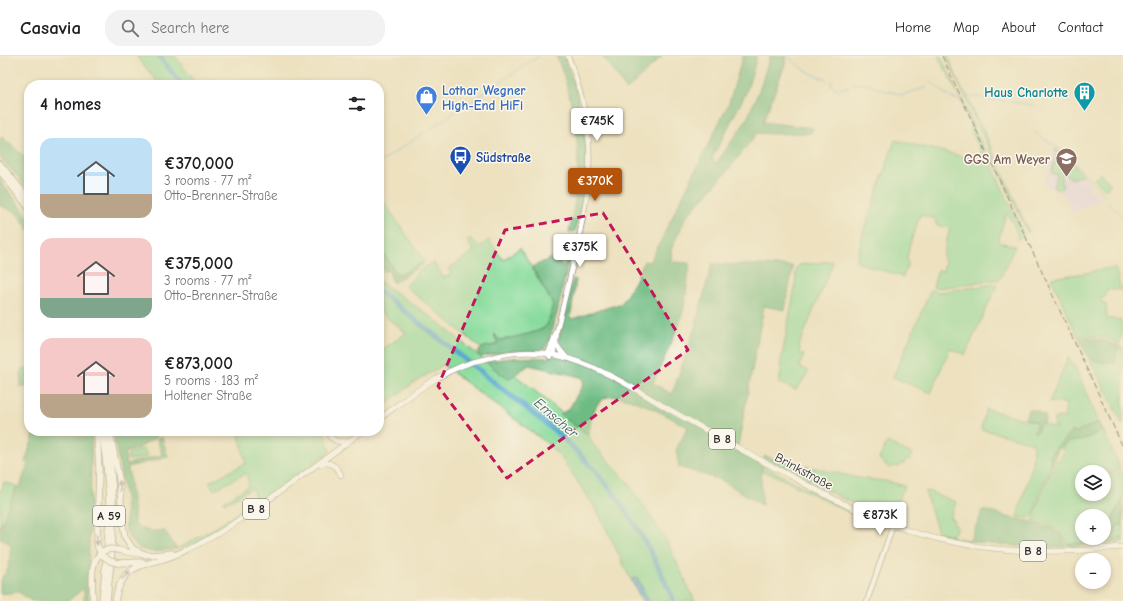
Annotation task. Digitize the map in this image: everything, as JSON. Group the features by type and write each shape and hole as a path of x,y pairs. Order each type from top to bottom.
{"highway":[{"path":"1,167 24,200"},
{"path":"7,175 24,194"},
{"path":"98,436 99,469 97,543 102,553 110,561 118,563 152,562"},
{"name":"A 59","path":"102,601 108,542 109,509 107,469 103,436"},
{"name":"A 59","path":"107,601 114,509 112,469 108,436"},
{"path":"111,436 120,479 125,537 133,549 147,555"},
{"path":"93,601 94,564 95,559 102,553 111,549 147,555 184,551"},
{"path":"115,601 119,585 124,576 136,567 166,559 184,551"}],"main road":[{"path":"550,355 586,202 589,167 588,134 585,109 580,89 568,56"},
{"path":"550,355 556,344 557,330"},
{"path":"556,344 567,358"},
{"name":"Brinkstraße","path":"550,355 588,366"},
{"name":"Brinkstraße","path":"384,415 419,390 442,376 457,368 482,360 515,356 550,355 567,358 579,361 605,374 810,487 865,514 915,533 964,545 1012,551 1066,551 1123,547"},
{"name":"B 8","path":"184,551 210,539 231,526 317,466 357,436"},
{"path":"330,437 336,441 349,442"},
{"path":"317,466 324,463 333,464 341,475"},
{"path":"867,601 893,525"}],"highlighted area":[{"path":"603,213 688,350 507,478 438,386 505,230"}],"shaded area":[{"name":"GGS Am Weyer","path":"1054,148 1072,163 1091,184 1089,185 1092,192 1095,191 1102,199 1072,213 1063,194 1044,185"}],"green space":[{"path":"136,56 175,56 193,80 156,80"},
{"path":"556,56 563,56 576,90 587,156 582,203 575,231 569,233 577,186 577,145 574,119 565,79"},
{"path":"602,56 662,56 627,90"},
{"path":"743,56 756,56 756,60 746,93 712,158 716,164 747,119 760,88 770,56 786,56 786,62 763,122 813,128 811,133 757,133 729,169 686,217 671,250 672,262 690,263 685,302 680,323 653,383 672,394 694,331 712,264 793,266 785,310 764,306 737,451 761,464 762,505 721,480 679,467 676,450 688,427 659,411 623,397 613,396 605,398 594,409 589,436 561,415 569,409 584,383 581,377 529,365 508,379 486,362 501,359 548,358 558,342 573,279 576,280 570,317 572,319 622,303 636,280 644,261 649,262 653,256 729,103"},
{"path":"938,56 941,56 1024,235 1018,240 1017,233 1011,219 1006,213 998,242 1015,246 1000,279 939,288 933,287 938,270 943,271 945,263 943,255 950,228 936,225 936,219 920,215 910,244 907,258 908,264 903,277 856,262 864,230 895,140 986,162 970,128 971,123 947,71 945,71"},
{"path":"946,56 948,56 962,90 967,95 977,122 982,127 1029,232 1028,233"},
{"path":"2,137 24,156 24,186 0,158 0,139"},
{"path":"1056,149 1072,163 1082,175 1072,179 1071,177 1068,178 1066,173 1061,176 1063,186 1061,189 1053,187 1057,175 1051,173 1057,153 1055,152"},
{"path":"1100,173 1111,184 1105,190 1094,179"},
{"path":"0,178 2,184 24,212 24,223 16,212 0,206"},
{"path":"384,202 424,260 423,264 421,263 401,274 397,274 384,254"},
{"path":"471,238 479,247 489,240 503,260 520,248 553,304 548,323 544,328 502,340 498,339 495,334 494,335 498,344 481,348 405,286 417,272 433,262 444,278 451,274 448,269 474,251 467,241"},
{"path":"384,254 397,274 401,274 421,263 423,264 393,283 389,271 384,271"},
{"path":"557,256 563,268 566,259 569,259 557,313 549,341 545,348 538,351 510,351 480,357 478,355 480,349 498,344 494,335 495,334 498,339 502,340 539,330 547,325 553,304 532,267"},
{"path":"833,262 799,346 799,353 804,355 799,367 809,371 796,390 779,383 782,366 780,366 795,287 797,267 799,265"},
{"path":"1115,268 1121,290 1106,290 1105,297 1101,299 1101,302 1106,304 1107,318 1120,320 1122,332 1119,344 1105,337 1078,337 1051,278"},
{"path":"384,284 434,319 507,379 514,374 562,413 561,415 589,436 592,443 629,484 666,540 695,601 649,601 637,577 631,580 597,510 562,459 547,443 443,365 416,381 384,405 384,349 406,333 384,315"},
{"path":"997,285 965,355 950,348 931,393 893,377 931,290 940,292"},
{"path":"1079,339 1104,340 1118,346 1115,363 1090,360"},
{"path":"1118,346 1123,348 1123,425 1090,360 1114,363"},
{"path":"1068,358 1073,363 1099,422 1077,432 1050,454 1051,466 1042,485 1033,515 1029,518 1017,517 1032,466 1033,443 981,429 986,409 1036,422 1035,432 1037,432 1040,423 1056,428 1054,425 1055,422 1053,421 1054,418 1064,418 1066,403 1049,402"},
{"path":"22,368 24,368 24,387 20,387"},
{"path":"1028,409 1038,411 1046,416 1044,424 1040,423 1037,432 1034,432 1036,422 1025,419"},
{"path":"1099,422 1103,430 1080,441 1068,441 1058,450 1054,458 1055,460 1051,466 1050,454 1072,431 1077,432"},
{"path":"1103,430 1120,468 1111,473 1111,465 1075,465 1075,501 1111,501 1111,475 1121,471 1123,472 1123,499 1115,513 1111,524 1111,509 1075,509 1075,543 1067,544 1058,530 1049,525 1033,520 1044,485 1053,467 1064,452 1061,448 1067,443 1078,440 1081,441"},
{"path":"33,436 92,436 88,585 89,601 84,601 84,588 68,601 31,601 19,592 0,594 0,581 8,569 11,545 1,538 0,540 0,528 17,486 20,487 28,463 25,462"},
{"path":"114,436 156,436 141,447 125,453 126,464 162,455 157,439 162,437 168,457 128,467 134,525 149,531 165,531 177,549 153,552 140,549 131,541 126,531 125,496"},
{"path":"239,436 326,436 330,451 272,494 215,532 200,541 177,549 218,526 256,501 252,488 226,503 223,502 249,486 246,473 214,490 209,482 246,463"},
{"path":"887,442 912,454 910,460 906,459 904,464 902,463 899,467 894,466 891,469 879,459"},
{"path":"144,449 147,455 145,457 128,460 128,454"},
{"path":"766,456 816,468 808,481 763,458"},
{"path":"762,465 836,504 884,526 884,528 772,474 763,472"},
{"path":"816,468 858,478 885,481 905,486 891,514 886,518 808,481"},
{"path":"4,482 17,486 0,528 0,490 2,490"},
{"path":"928,491 956,502 950,518 954,520 953,524 957,526 953,536 938,532 925,492"},
{"path":"1123,499 1123,525 1117,526 1113,538 1116,539 1118,537 1123,537 1123,542 1111,543 1111,524"},
{"path":"983,510 1011,518 1033,522 1053,529 1062,536 1065,547 1001,545 957,539 970,540"},
{"path":"1117,525 1123,525 1123,537 1113,539"},
{"path":"938,532 953,536 939,534"},
{"path":"1075,543 1075,545 1090,545 1068,547 1067,544"}],"water":[{"path":"637,577 649,601 642,601 631,580"}],"waterway":[{"name":"Emscher","path":"159,56 178,80"},
{"path":"431,128 539,56"},
{"path":"787,56 810,73 826,79"},
{"path":"831,81 834,87 840,90 845,87 848,88 852,84 868,84 881,89"},
{"path":"884,90 902,95 925,88 932,81 947,95 959,100"},
{"path":"967,96 1033,105"},
{"path":"1034,131 1064,152 1105,196"},
{"path":"384,160 424,133"},
{"path":"1109,203 1123,217"},
{"name":"Emscher","path":"384,295 549,426 589,464 634,522 652,553 674,601"}],"railway":[{"path":"942,56 1123,447"}],"place":[{"name":"Haus Charlotte","path":"1084,112"},
{"name":"Lothar Wegner High-End HiFi","path":"427,116"},
{"name":"Südstraße","path":"460,176"},
{"name":"GGS Am Weyer","path":"1066,178"}]}
